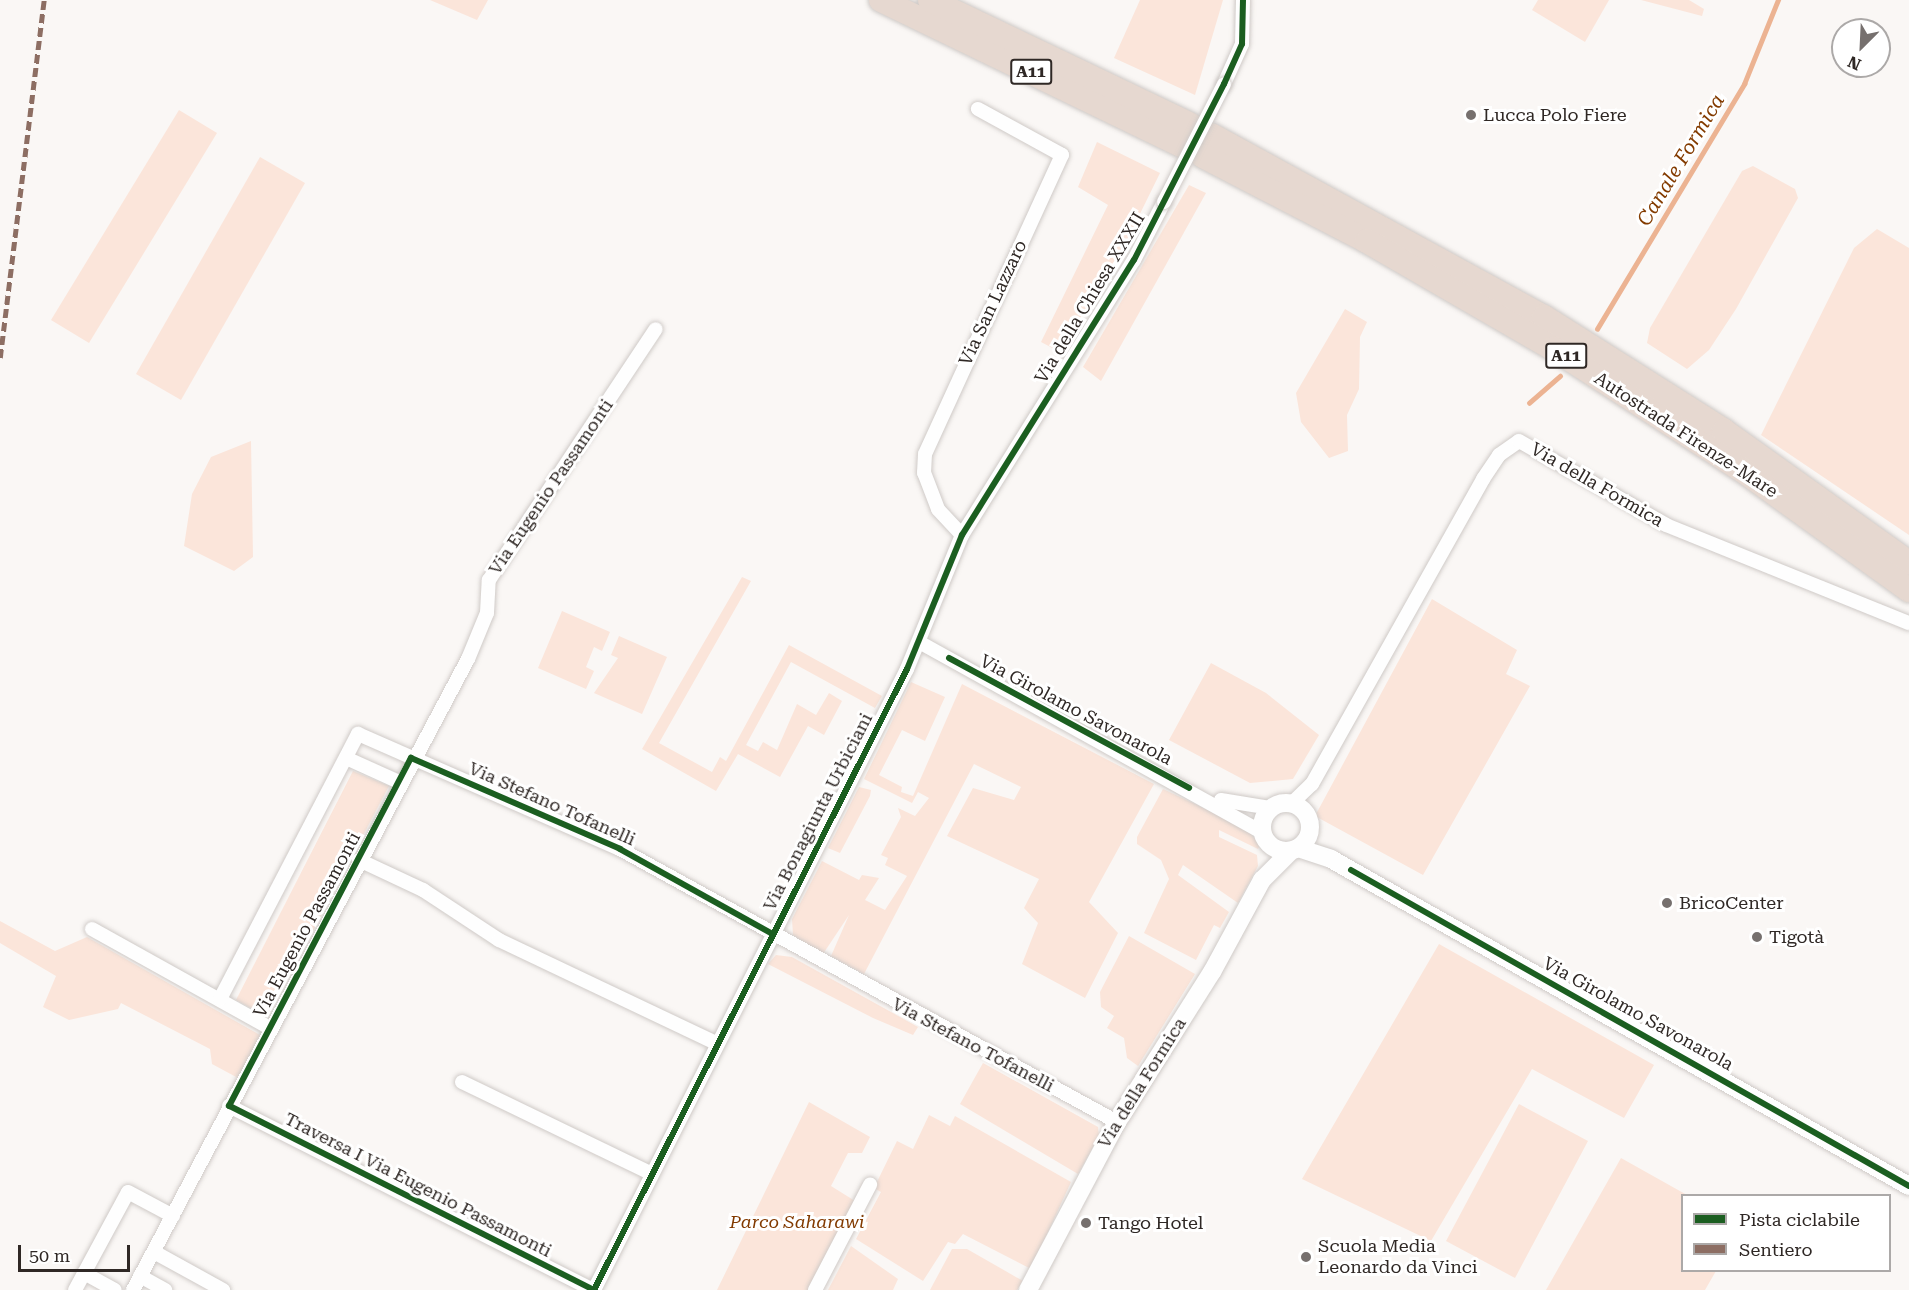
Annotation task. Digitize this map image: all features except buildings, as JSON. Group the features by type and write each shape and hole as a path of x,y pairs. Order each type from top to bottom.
{"highway":[{"name":"Autostrada Firenze-Mare","path":"881,0 1196,140 1554,349 1742,470 1909,590"},
{"name":"Autostrada Firenze-Mare","path":"930,0 1196,140 1544,317 1724,431 1909,563"}],"street":[{"name":"Via della Chiesa XXXII","path":"962,535 1134,261 1242,44 1243,0"},
{"name":"Via San Lazzaro","path":"962,535 938,508 924,473 925,454 1062,155 978,109"},
{"name":"Via Eugenio Passamonti","path":"133,1290 411,758 477,639 489,580 656,329"},
{"name":"Via della Formica","path":"1291,804 1312,784 1483,479 1499,455 1519,441 1666,525 1909,623"},
{"name":"Via Bonagiunta Urbiciani","path":"594,1290 714,1042 773,934 919,642 962,535"},
{"name":"Via Girolamo Savonarola","path":"919,642 1204,796 1264,837"},
{"name":"Via Stefano Tofanelli","path":"346,758 358,734 620,849 1117,1122"},
{"path":"220,999 346,758 399,782"},
{"name":"Via Girolamo Savonarola","path":"1204,796 1271,808"},
{"path":"1291,804 1303,811 1310,831 1294,850 1264,837 1271,808 1291,804"},
{"name":"Via Girolamo Savonarola","path":"1310,831 1337,862"},
{"name":"Via della Formica","path":"1262,880 1264,837"},
{"name":"Via Girolamo Savonarola","path":"1294,850 1337,862 1909,1186"},
{"name":"Via della Formica","path":"1028,1290 1117,1122 1212,972 1262,880 1294,850"},
{"path":"1262,880 1301,856 1337,862"},
{"path":"359,860 433,895 499,940 714,1042"},
{"path":"92,929 270,1028"},
{"path":"462,1082 650,1173"},
{"name":"Traversa I Via Eugenio Passamonti","path":"230,1106 594,1290"},
{"path":"815,1290 870,1185"},
{"path":"75,1290 128,1192 173,1216"},
{"path":"154,1252 223,1290"},
{"path":"84,1273 115,1290"},
{"path":"140,1276 165,1290"}],"green space":[{"path":"430,0 488,0 477,20"},
{"path":"1140,0 1223,0 1195,95 1114,58"},
{"path":"1538,0 1609,0 1585,42 1532,10"},
{"path":"1641,0 1689,0 1704,9 1702,16"},
{"path":"179,110 217,133 89,343 51,320"},
{"path":"1097,142 1160,173 1109,277 1060,352 1041,342 1108,205 1078,187"},
{"path":"260,157 305,183 181,400 136,374"},
{"path":"1753,166 1795,189 1798,198 1736,309 1709,350 1687,369 1647,343 1650,328 1742,171"},
{"path":"1189,185 1206,193 1101,381 1083,367"},
{"path":"1877,229 1909,248 1909,535 1761,435 1854,248"},
{"path":"1345,309 1367,322 1360,337 1359,389 1347,415 1348,451 1329,458 1301,422 1296,393"},
{"path":"251,441 253,557 234,571 184,546 192,494 211,457"},
{"path":"742,577 751,581 659,743 712,772 720,757 726,761 789,645 882,696 875,708 791,662 746,745 758,751 763,742 777,750 797,704 816,715 829,693 842,701 824,735 808,726 780,777 738,754 716,791 642,749"},
{"path":"1432,599 1517,650 1506,674 1530,686 1423,875 1315,816"},
{"path":"562,611 610,632 602,651 594,647 586,667 594,671 586,689 538,668"},
{"path":"619,636 667,657 642,714 594,693 618,658 611,655"},
{"path":"1211,663 1266,693 1319,735 1293,779 1250,783 1169,740"},
{"path":"911,682 945,697 925,741 902,730 879,775 902,787 901,792 913,796 962,684 1154,784 1089,902 1118,933 1085,998 1022,964 1038,923 1024,908 1039,879 947,836 973,788 1014,800 1021,787 974,764 864,974 831,956 849,915 823,954 793,935 792,919 822,861 859,880 862,875 879,878 865,900 885,910 907,876 885,865 888,858 881,855 901,817 898,808 915,816 929,798 918,792 912,803 864,779"},
{"path":"353,771 389,786 268,1017 236,1000"},
{"path":"859,787 871,790 870,796 840,853 828,848"},
{"path":"1163,789 1246,828 1260,845 1258,849 1219,830 1219,837 1257,855 1258,866 1238,903 1183,865 1178,875 1229,912 1220,928 1214,925 1196,960 1144,933 1169,879 1161,860 1137,844 1137,837"},
{"path":"0,921 55,951 87,937 260,1035 238,1078 212,1064 210,1049 121,1003 118,1009 69,1020 43,1007 56,976 0,943"},
{"path":"1129,936 1195,974 1138,1066 1127,1058 1124,1038 1107,1028 1114,1016 1101,1007 1100,992"},
{"path":"1439,944 1654,1065 1624,1118 1532,1069 1431,1241 1302,1179"},
{"path":"776,955 792,957 918,1027 913,1035 873,1018 768,964"},
{"path":"983,1063 1098,1127 1099,1136 1078,1174 960,1104"},
{"name":"Parco Saharawi","path":"809,1102 870,1137 862,1153 848,1153 831,1186 855,1201 808,1290 717,1290"},
{"path":"1519,1104 1588,1141 1515,1278 1446,1241"},
{"path":"929,1115 950,1126 955,1116 1071,1182 1031,1269 963,1234 955,1244 948,1242 923,1281 856,1239 881,1192 874,1188 897,1141 913,1149"},
{"path":"1621,1158 1685,1194 1681,1194 1681,1272 1715,1272 1705,1290 1546,1290"},
{"path":"851,1246 898,1279 893,1290 828,1290"},
{"path":"952,1249 967,1249 1023,1281 1017,1290 930,1290"}],"waterway":[{"name":"Canale Formica","path":"1597,329 1744,84 1778,0"},
{"name":"Canale Formica","path":"1529,403 1560,376"}],"marked path":[{"path":"0,358 44,0"}],"cycle path":[{"path":"594,1290 907,669 962,535 1134,260 1224,84 1242,44 1243,0"},
{"path":"949,658 1189,788"},
{"path":"594,1290 229,1106 411,758 620,849 773,934"},
{"path":"1351,870 1909,1186"}],"place":[{"name":"Lucca Polo Fiere","path":"1471,115"},
{"name":"BricoCenter","path":"1667,903"},
{"name":"Tigotà","path":"1757,937"},
{"name":"Tango Hotel","path":"1086,1223"},
{"name":"Scuola Media Leonardo da Vinci","path":"1306,1257"}]}
